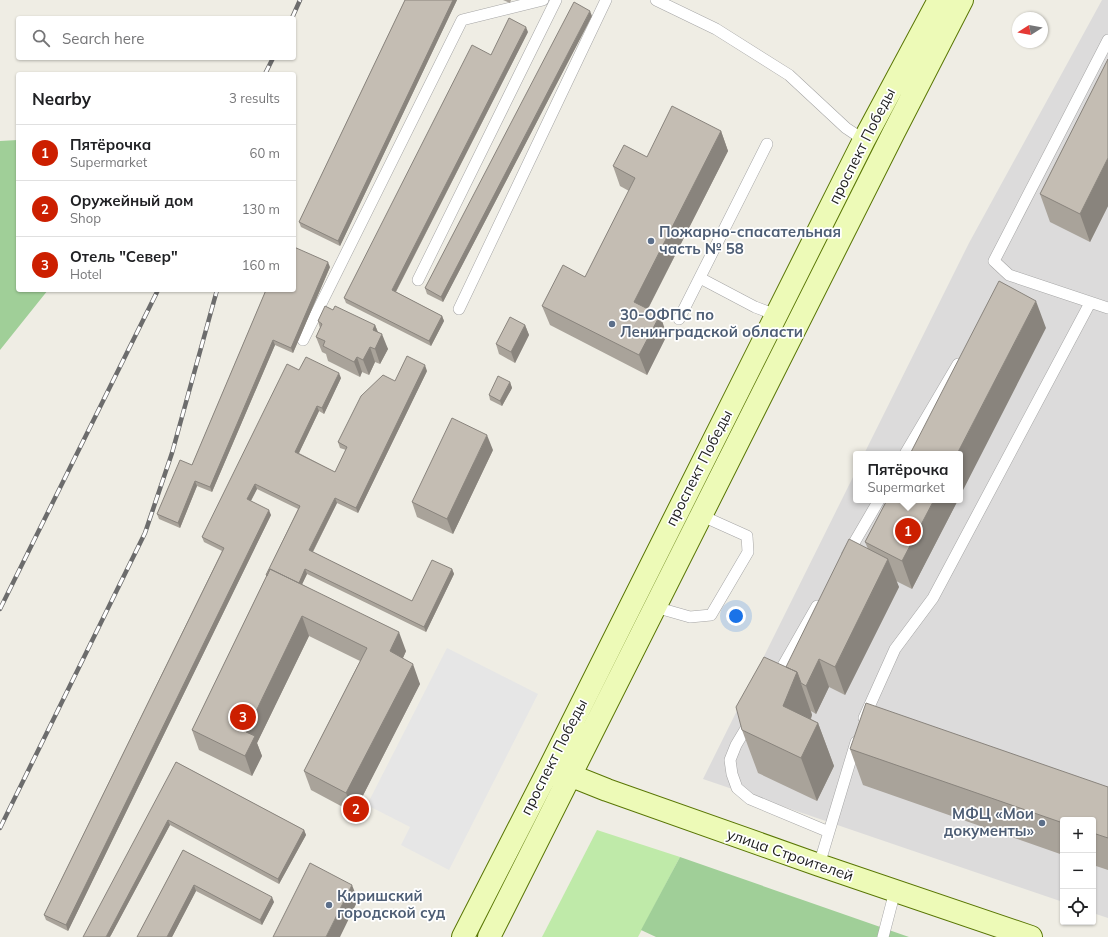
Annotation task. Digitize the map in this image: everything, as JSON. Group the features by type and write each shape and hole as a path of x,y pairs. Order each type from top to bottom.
{"main road":[{"name":"проспект Победы","path":"463,937 550,767 864,140 939,0"},
{"name":"проспект Победы","path":"489,937 894,132 962,0"},
{"name":"улица Строителей","path":"550,767 607,790 819,866 1031,937"}],"lane":[{"path":"303,340 462,20 543,0"},
{"path":"418,280 556,0"},
{"path":"459,309 606,0"},
{"path":"656,0 716,29 789,75 846,128 864,140"},
{"path":"1108,40 994,261 1009,275 1108,308"},
{"path":"679,319 767,144"},
{"path":"1003,285 1009,275"},
{"path":"700,278 755,307 776,315"},
{"path":"819,866 867,721 895,649 933,598 1090,303"},
{"path":"907,451 964,353"},
{"path":"843,561 876,503"},
{"path":"655,607 690,617 711,615 748,552 747,536 681,505"},
{"path":"772,684 823,596"},
{"path":"756,711 736,746 730,760 732,774 737,788 750,799 829,832"},
{"path":"883,937 895,891"}],"shaded area":[{"path":"1102,0 1108,0 1108,918 1096,914 1096,817 1060,817 1060,901 703,779 853,477 853,503 963,503 963,451 865,451 969,243"},
{"path":"447,648 538,694 449,870 401,845 410,827 367,805"}],"green space":[{"path":"16,140 16,292 46,292 0,350 0,141"},
{"path":"597,830 680,857 638,937 542,937"},
{"path":"680,857 909,937 656,937 641,930"}],"building":[{"path":"405,0 453,0 338,241 299,222"},
{"path":"574,2 590,11 441,297 425,288"},
{"path":"509,18 526,27 392,290 442,316 429,341 344,298 472,45 491,55"},
{"path":"1108,59 1108,158 1080,214 1040,194"},
{"name":"Пожарно-спасательная часть № 58","path":"672,106 721,131 634,302 660,315 639,355 542,306 563,265 585,277 635,178 613,166 624,145 647,157"},
{"path":"296,248 328,262 291,348 273,340 210,487 195,481 178,523 157,514 180,460 192,465 265,292 296,292"},
{"path":"999,281 1036,301 959,451 912,451"},
{"path":"325,306 333,310 335,306 375,325 373,330 382,334 375,349 370,347 363,360 357,357 354,362 323,346 325,341 316,337 322,324 318,321"},
{"path":"510,317 525,325 511,352 496,344"},
{"path":"407,356 425,365 356,508 335,498 309,550 412,601 432,560 452,569 424,627 305,569 299,583 270,569 267,576 266,575 300,506 255,484 247,499 269,510 66,925 44,915 224,548 202,537 287,364 299,370 306,357 339,373 322,408 317,406 295,452 335,472 347,447 338,442 361,396 383,375 395,381"},
{"path":"498,376 510,382 500,401 489,395"},
{"path":"452,418 487,435 447,519 412,502"},
{"path":"885,503 932,503 902,561 865,542"},
{"path":"849,539 888,559 835,667 819,659 806,686 801,683 797,672 786,667"},
{"path":"270,569 399,632 390,651 413,664 346,793 304,771 367,648 302,616 246,732 255,736 245,756 192,730"},
{"path":"764,657 797,672 783,706 818,723 801,758 742,730 736,707"},
{"path":"866,703 1108,787 1108,838 1096,834 1096,817 1060,817 1060,822 850,749"},
{"path":"176,762 304,830 278,879 168,820 106,937 83,937"},
{"path":"183,850 272,897 260,920 194,885 167,937 137,937"},
{"path":"310,863 352,885 326,937 273,937"}],"railway":[{"path":"293,16 300,0"},
{"path":"266,72 272,60"},
{"path":"0,609 157,292"},
{"path":"0,828 145,533 172,453 216,292"}],"place":[{"name":"Пожарно-спасательная часть № 58","path":"651,241"},
{"name":"30-ОФПС по Ленинградской области","path":"612,324"},
{"name":"Пятёрочка","path":"908,531"},
{"name":"Отель \"Север\"","path":"243,717"},
{"name":"Оружейный дом","path":"356,809"},
{"name":"МФЦ «Мои документы»","path":"1042,823"},
{"name":"Киришский городской суд","path":"329,905"}]}
